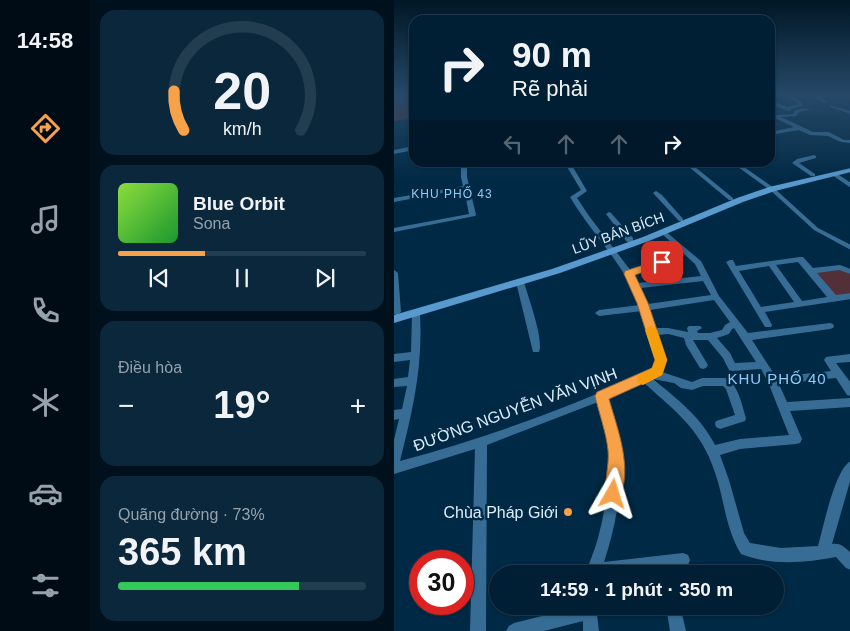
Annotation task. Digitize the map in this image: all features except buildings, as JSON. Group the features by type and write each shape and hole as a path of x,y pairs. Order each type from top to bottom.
{"main road":[{"name":"LŨY BÁN BÍCH","path":"395,314 611,249 731,199 813,175 850,168"},
{"name":"LŨY BÁN BÍCH","path":"395,314 416,314 520,282 662,232 770,188 834,174 850,168"}],"street":[{"path":"790,123 812,134 829,134 843,142 850,142"},
{"path":"775,133 800,128"},
{"path":"394,151 409,148"},
{"path":"813,175 795,163 799,160 814,157"},
{"path":"394,230 473,215 466,187 464,167"},
{"path":"570,167 584,191 573,197 581,211 611,249 636,286 661,360 657,372 649,376"},
{"path":"690,167 731,199"},
{"path":"740,167 770,188 816,229 850,248"},
{"path":"834,174 850,186"},
{"path":"394,200 466,187"},
{"path":"656,193 670,206 672,213 681,220"},
{"path":"609,214 630,240"},
{"path":"662,232 690,254 698,263 716,297 746,337 773,381 796,439 740,444 712,451"},
{"path":"768,325 732,266 800,259 834,298"},
{"path":"629,274 662,262"},
{"path":"770,263 799,303"},
{"path":"811,272 840,266 850,272"},
{"path":"394,273 395,314"},
{"path":"636,286 705,278"},
{"path":"520,282 534,334 536,349"},
{"path":"758,310 850,296"},
{"path":"599,312 644,308 716,297"},
{"path":"394,461 413,381 417,355 416,314"},
{"path":"652,332 696,332 710,336 726,332 728,327 735,324"},
{"path":"746,337 830,326"},
{"path":"696,332 688,337 689,343 703,365"},
{"path":"710,336 727,356 732,367 763,364"},
{"path":"394,358 417,355"},
{"path":"850,358 829,360 850,392"},
{"path":"773,381 834,375"},
{"path":"649,376 677,380 685,385 692,386 702,382 725,382 730,387 740,418 720,424"},
{"path":"649,376 698,426 712,451 738,536 746,549 787,556 838,550 850,563"},
{"name":"ĐƯỜNG NGUYỄN VĂN VỊNH","path":"394,468 424,461 481,442 649,376"},
{"path":"394,383 413,381"},
{"path":"596,565 610,514 616,465 613,434 602,396"},
{"path":"783,407 850,402"},
{"path":"394,414 406,413"},
{"path":"478,631 481,442"},
{"path":"823,553 843,478 850,466"},
{"path":"646,565 683,560"},
{"path":"514,631 569,615"},
{"path":"590,615 591,631"},
{"path":"675,615 678,631"}],"shaded area":[{"path":"839,268 850,274 850,296 835,299 812,273"}],"slow traffic":[{"path":"643,379 657,372 661,360 651,330"}],"place":[{"name":"Chùa Pháp Giới","path":"568,512"}],"district":[{"name":"KHU PHỐ 43","path":"452,194"},
{"name":"KHU PHỐ 40","path":"777,379"}],"route":[{"path":"613,494 616,448 602,396 657,372 661,360 643,303 629,274 662,262"}]}
